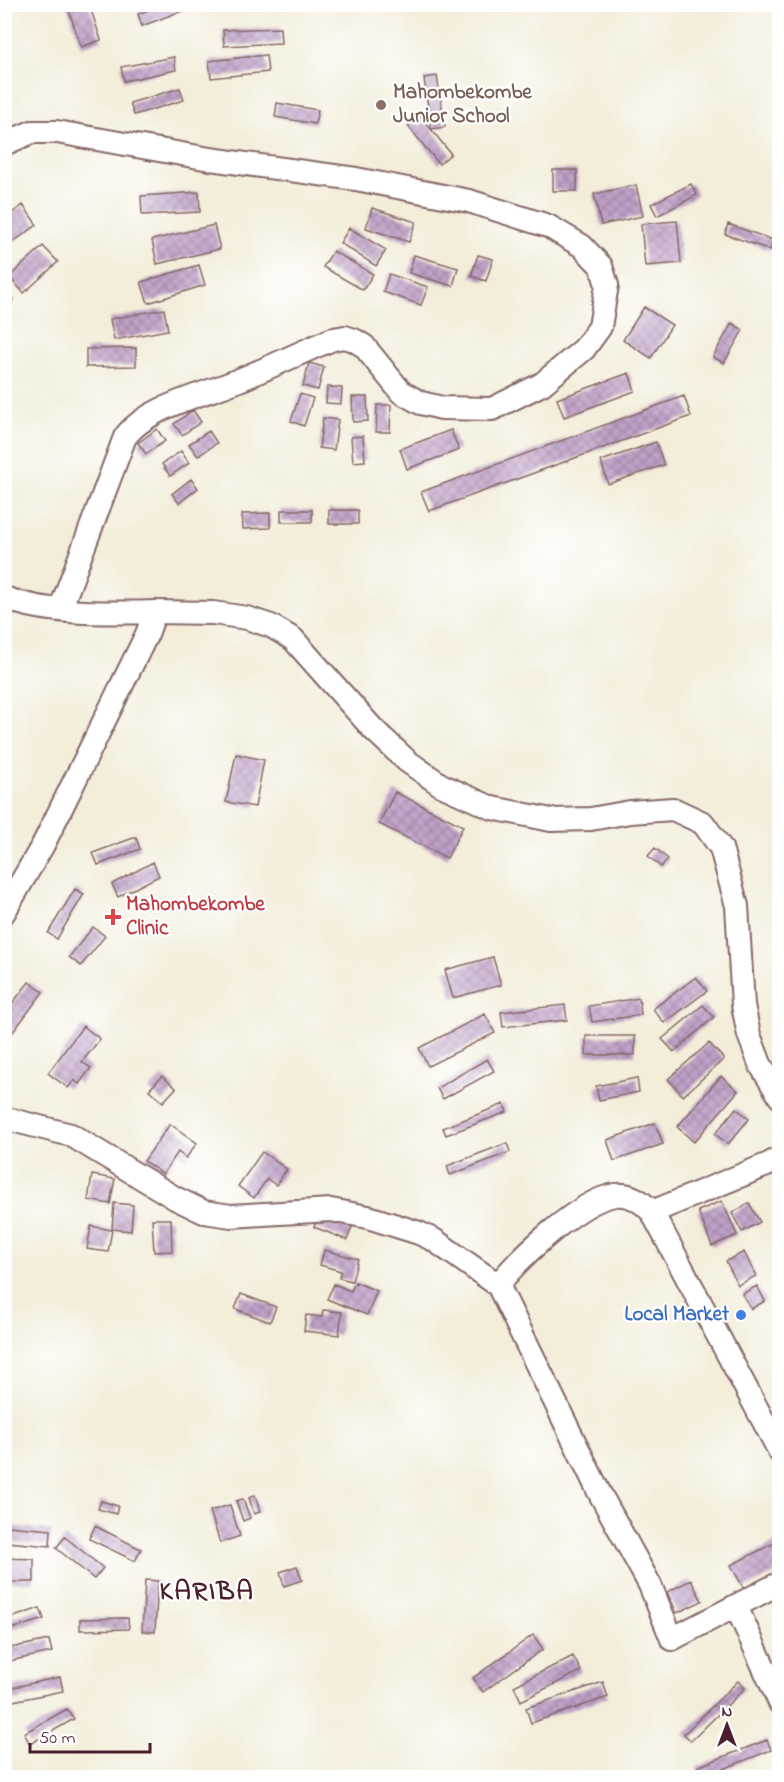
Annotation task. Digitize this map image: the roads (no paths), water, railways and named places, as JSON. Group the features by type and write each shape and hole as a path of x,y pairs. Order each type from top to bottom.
{"street":[{"path":"4,144 32,132 57,132 210,159 356,179 469,201 548,226 582,246 601,266 607,285 600,327 584,349 542,384 492,409 442,408 421,404 401,392 364,346 345,338 333,339 238,381 147,417 132,428 125,438 60,610"},
{"path":"4,598 60,610 213,612 247,618 271,626 293,639 373,729 407,761 441,785 492,808 551,820 591,819 630,812 673,809 703,823 721,849 737,906 742,1005 749,1035 760,1064 780,1097"},
{"path":"4,912 43,845 147,634 155,612"},
{"path":"4,1118 70,1135 175,1198 204,1212 231,1216 331,1210 368,1217 434,1240 498,1285 599,1492 650,1585 672,1639 780,1583"},
{"path":"652,1212 780,1158"},
{"path":"498,1285 515,1264 552,1231 598,1199 618,1194 632,1196 644,1203 652,1212 780,1452"},
{"path":"736,1606 780,1703"}],"place":[{"name":"Mahombekombe Junior School","path":"381,105"},
{"name":"Mahombekombe Clinic","path":"113,917"},
{"name":"Local Market","path":"741,1315"}],"district":[{"name":"KARIBA","path":"207,1592"}]}
